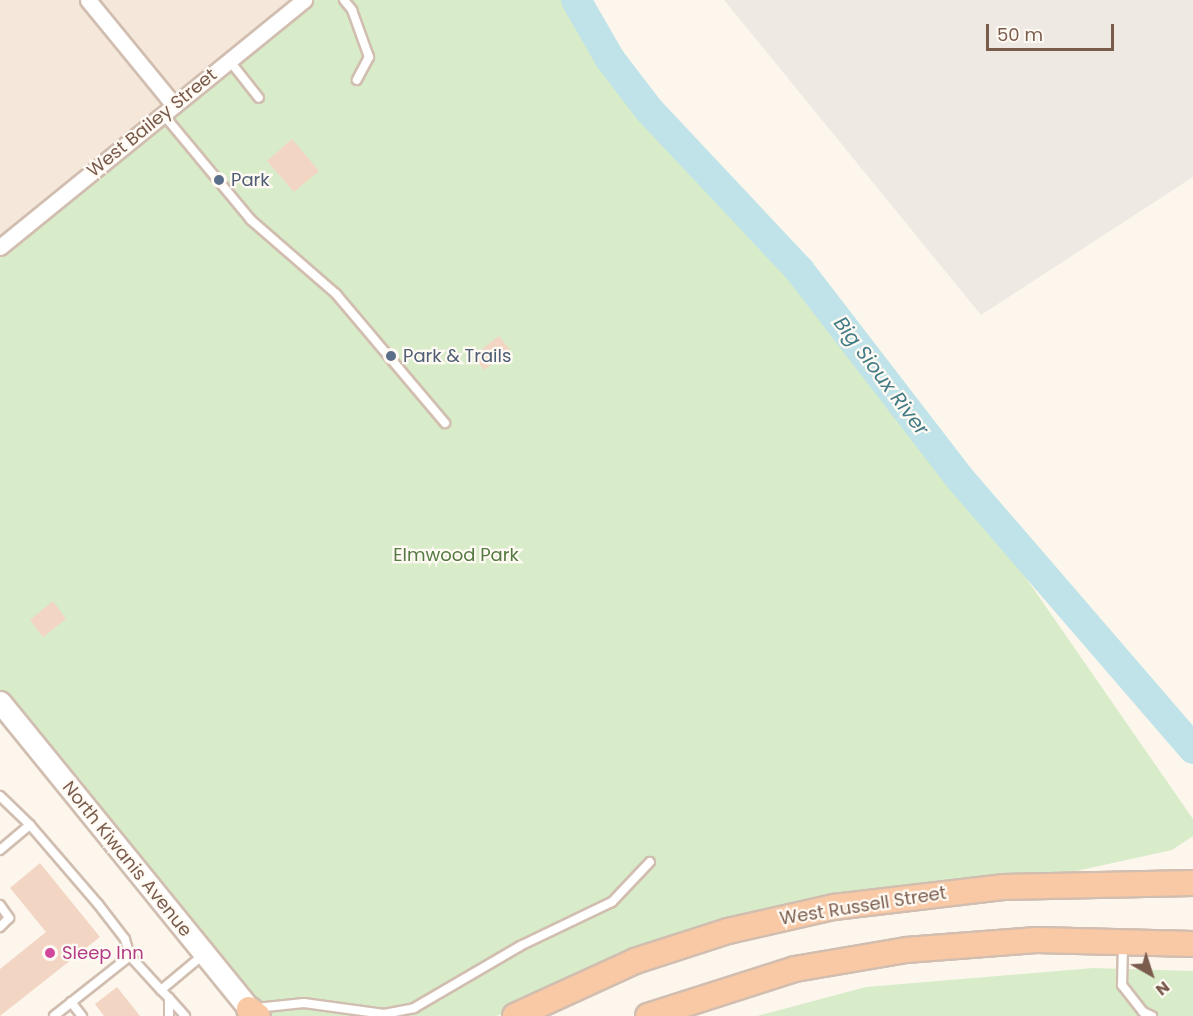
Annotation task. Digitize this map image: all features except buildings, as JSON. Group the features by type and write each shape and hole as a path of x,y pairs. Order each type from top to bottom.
{"highway":[{"name":"West Russell Street","path":"515,1016 635,961 781,918 894,898 983,889 1186,882"},
{"path":"648,1016 739,985 849,958 969,943 1123,941 1193,944"}],"main road":[{"name":"North Kiwanis Avenue","path":"2,711 254,1014"}],"street":[{"path":"87,0 168,109"},
{"name":"West Bailey Street","path":"0,247 304,0"}],"lane":[{"path":"344,0 352,10 369,57 357,80"},
{"path":"229,60 259,98"},
{"path":"168,109 251,220 336,294 445,423"},
{"path":"0,796 30,825 98,904 124,939 130,956 185,1016"},
{"path":"0,850 30,825"},
{"path":"254,1014 304,1003 384,1014 414,1008 520,946 612,902 650,862"},
{"path":"0,904 9,918 0,927"},
{"path":"1123,941 1122,985 1143,1012 1152,1016"},
{"path":"161,990 204,954"},
{"path":"54,1016 130,956"},
{"path":"169,998 169,1016"},
{"path":"71,1002 82,1016"}],"shaded area":[{"path":"0,0 304,0 0,247"},
{"path":"724,0 1193,0 1193,177 981,315"}],"green space":[{"name":"Elmwood Park","path":"298,0 576,0 610,58 649,110 800,271 904,402 1193,819 1193,836 1172,850 1003,887 781,918 496,1016 260,1016 0,701 0,245"},
{"path":"1093,968 1193,971 1193,1016 757,1016 866,987"}],"waterway":[{"name":"Big Sioux River","path":"576,0 610,59 649,110 800,271 962,481 1193,749"}],"place":[{"name":"Park","path":"219,180"},
{"name":"Park & Trails","path":"391,356"},
{"name":"Sleep Inn","path":"50,953"}]}
